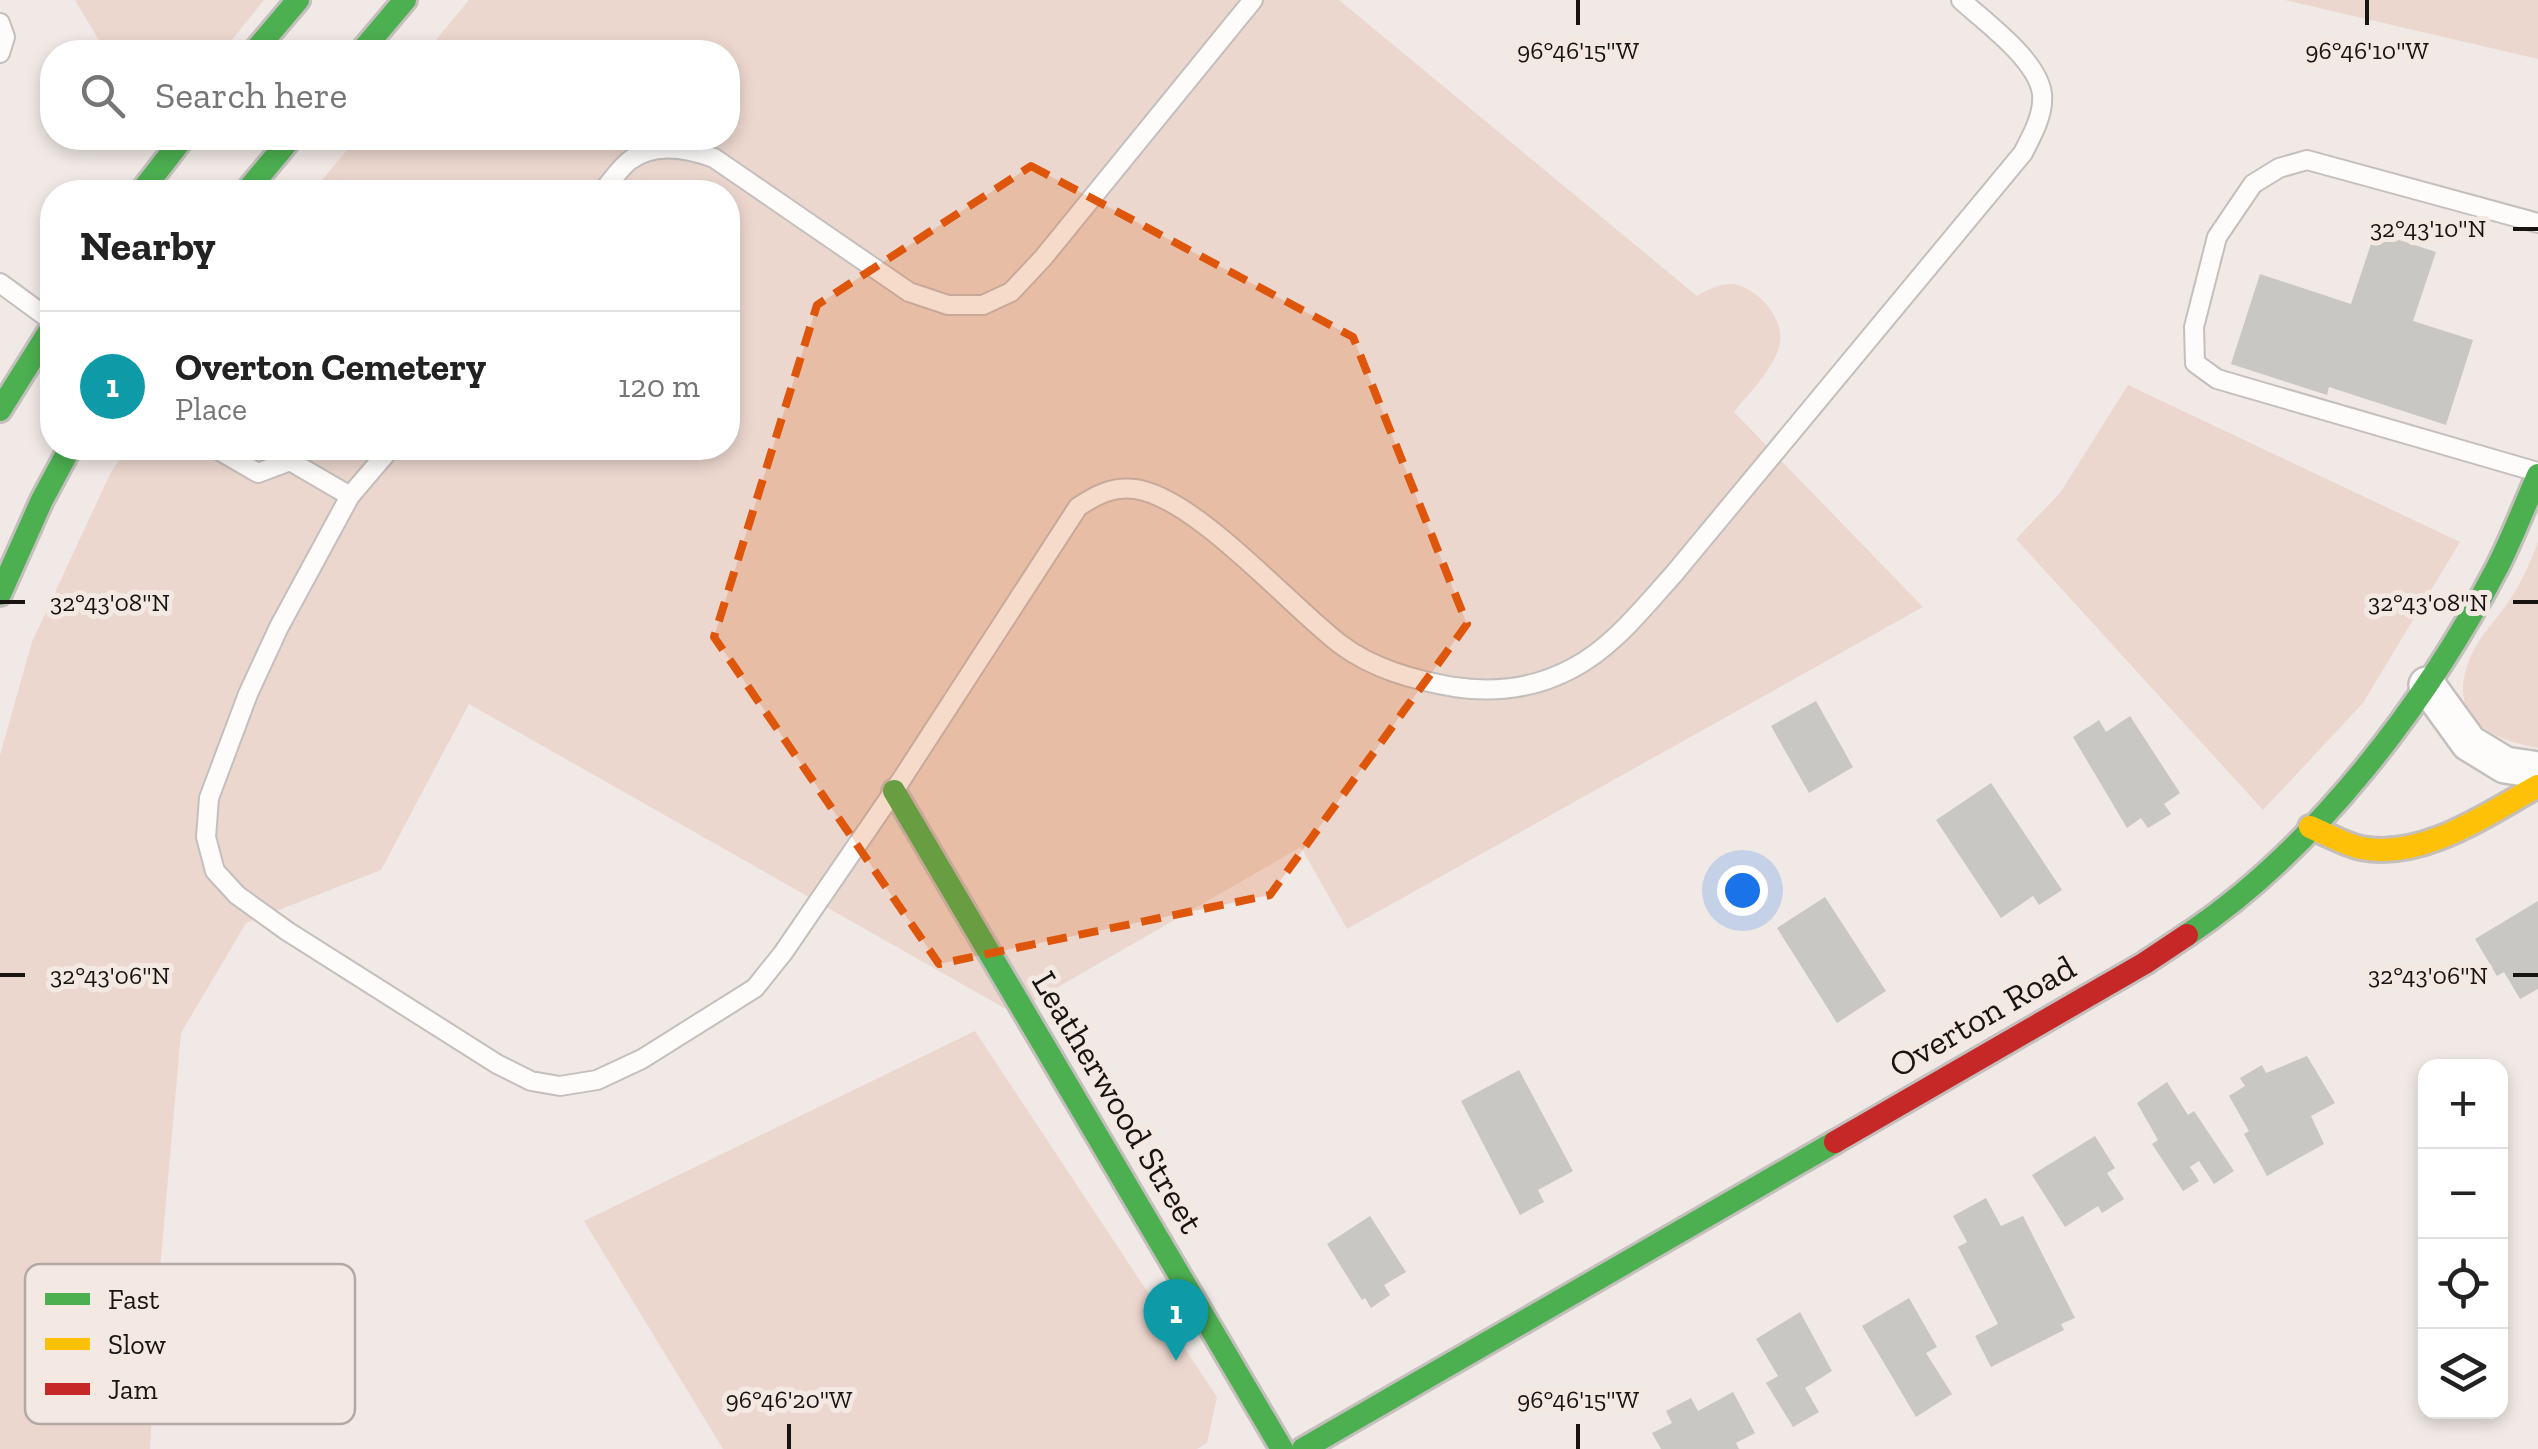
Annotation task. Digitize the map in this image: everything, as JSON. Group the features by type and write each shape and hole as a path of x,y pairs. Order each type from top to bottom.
{"street":[{"path":"264,40 298,0"},
{"path":"372,40 405,0"},
{"path":"150,180 173,150"},
{"path":"256,180 281,150"},
{"path":"0,410 40,344"},
{"path":"0,594 64,460"},
{"name":"Overton Road","path":"1303,1449 2145,963 2224,908 2310,827 2368,763 2427,685 2496,571 2538,473"},
{"path":"2427,685 2469,743 2505,765 2538,770"},
{"path":"2310,827 2366,849 2407,847 2446,835 2538,786"},
{"name":"Leatherwood Street","path":"894,792 1282,1449"}],"lane":[{"path":"692,150 714,158 909,292 948,305 983,305 1011,292 1043,258 1252,0"},
{"path":"381,460 350,496 278,627 242,709 209,798 206,837 216,872 237,895 286,930 497,1064 531,1081 560,1086 597,1080 642,1059 755,988 894,792 1078,507 1101,492 1133,488 1164,497 1193,516 1342,646 1378,666 1424,682 1476,690 1526,686 1573,668 1614,640 1673,575 2023,153 2038,122 2042,94 2035,75 2010,44 1961,0"},
{"path":"0,23 5,37 0,54"},
{"path":"612,180 628,161 653,150"},
{"path":"2538,223 2307,160 2280,168 2253,184 2217,237 2194,327 2196,363 2217,380 2538,473"},
{"path":"0,284 40,315"},
{"path":"236,460 258,473 279,460"},
{"path":"298,460 350,496"}],"highlighted area":[{"path":"1031,166 1353,337 1467,624 1270,895 939,964 714,637 817,305"}],"shaded area":[{"path":"75,0 264,0 232,40 99,40"},
{"path":"469,0 1339,0 1697,296 1714,287 1733,284 1752,292 1769,307 1779,327 1776,356 1734,412 1923,607 1347,929 1301,847 1013,1013 469,704 381,870 246,923 181,1033 160,1264 25,1264 25,1424 151,1424 150,1449 0,1449 0,755 32,642 119,460 740,460 740,180 322,180 347,150 740,150 740,40 436,40"},
{"path":"2285,0 2538,0 2538,59"},
{"path":"2128,385 2460,542 2363,703 2263,810 2016,539 2060,493"},
{"path":"2538,542 2538,748 2487,730 2467,708 2463,694 2471,656 2515,591"},
{"path":"975,1031 1217,1397 1207,1443 1197,1449 723,1449 584,1221"}],"building":[{"path":"2375,232 2436,252 2413,321 2473,340 2446,425 2329,387 2327,395 2231,364 2260,274 2351,304"},
{"path":"1816,701 1853,767 1809,793 1771,726"},
{"path":"2130,716 2180,793 2164,804 2171,814 2148,828 2141,818 2127,828 2073,737 2099,720 2106,732"},
{"path":"1991,783 2062,890 2039,905 2033,896 2001,918 1936,820"},
{"path":"1825,897 1886,991 1837,1023 1777,928"},
{"path":"2538,901 2538,989 2520,999 2504,972 2497,976 2475,939"},
{"path":"2307,1056 2335,1103 2311,1116 2324,1144 2267,1176 2244,1134 2249,1131 2229,1096 2245,1086 2240,1078 2262,1065 2266,1073"},
{"path":"1519,1070 1573,1171 1538,1190 1544,1202 1520,1215 1461,1101"},
{"path":"2167,1082 2188,1115 2194,1111 2234,1171 2214,1184 2199,1161 2190,1167 2199,1181 2183,1191 2152,1144 2158,1140 2137,1103"},
{"path":"2095,1136 2115,1168 2107,1173 2124,1199 2102,1213 2098,1206 2065,1227 2032,1175"},
{"path":"1986,1198 2001,1226 2023,1216 2075,1318 2061,1324 2064,1330 1991,1367 1975,1336 1998,1324 1958,1247 1967,1242 1953,1216"},
{"path":"1370,1216 1406,1272 1384,1285 1390,1295 1371,1308 1327,1244"},
{"path":"1909,1298 1937,1347 1926,1353 1952,1394 1916,1417 1862,1326"},
{"path":"1800,1312 1832,1371 1805,1388 1819,1412 1793,1427 1766,1383 1778,1376 1756,1339"},
{"path":"1733,1392 1755,1433 1736,1443 1739,1449 1661,1449 1652,1433 1672,1423 1666,1411 1691,1398 1698,1411"}],"traffic: fast":[{"path":"264,40 298,0"},
{"path":"371,40 405,0"},
{"path":"150,180 174,150"},
{"path":"256,180 281,150"},
{"path":"0,410 40,346"},
{"path":"0,594 64,460"},
{"path":"2187,935 2280,861 2364,770 2470,617 2498,566 2538,475"},
{"path":"894,791 1282,1449"},
{"path":"1303,1449 1835,1142"}],"traffic: slow":[{"path":"2310,827 2361,848 2408,847 2454,832 2538,786"}],"traffic: jam":[{"path":"1835,1142 2187,935"}],"place":[{"name":"Overton Cemetery","path":"1176,1361"}]}
